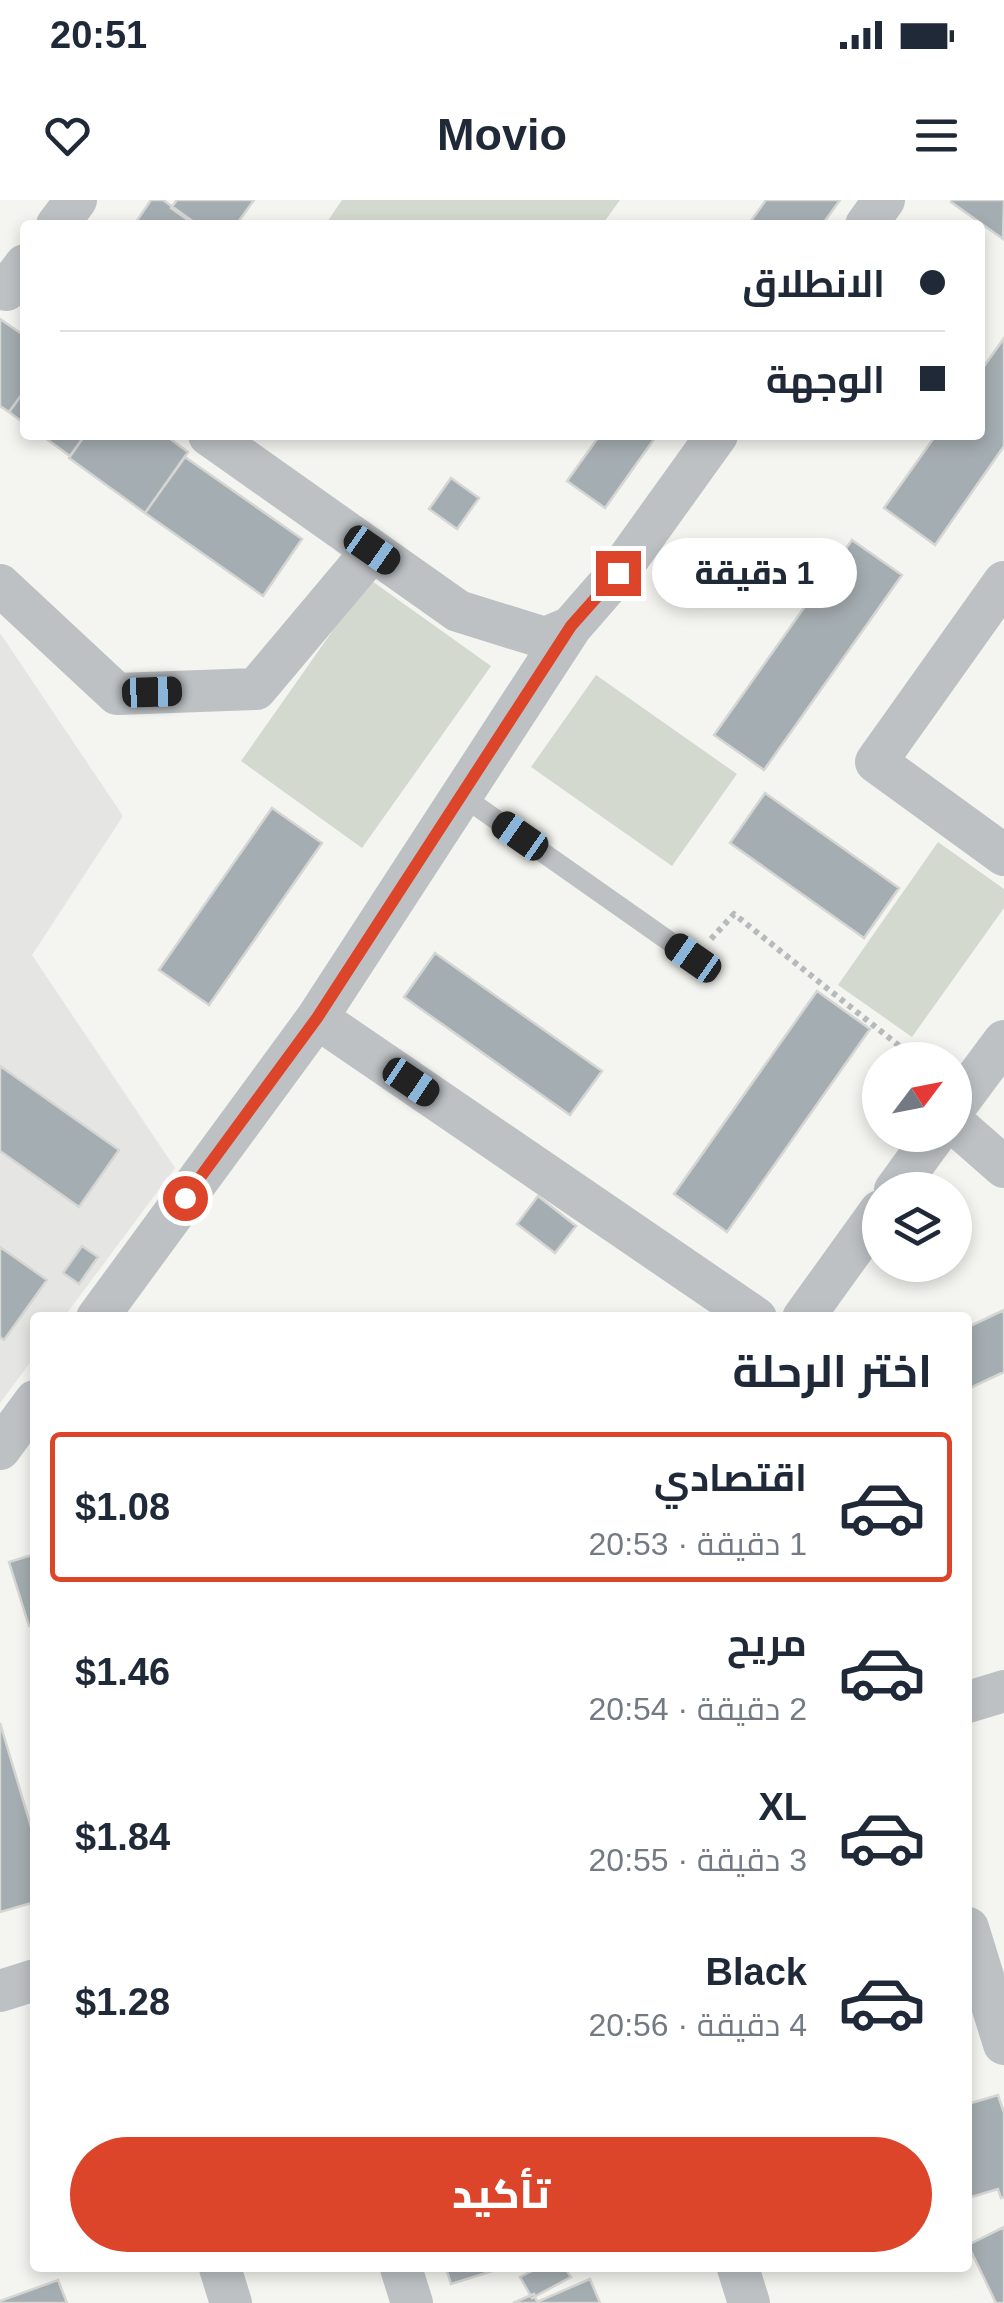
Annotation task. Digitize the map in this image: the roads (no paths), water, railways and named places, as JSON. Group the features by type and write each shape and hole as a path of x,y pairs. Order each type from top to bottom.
{"street":[{"path":"61,220 76,200"},
{"path":"216,440 458,612 545,638 571,626"},
{"path":"101,1312 317,1018 571,626 618,573 713,440"},
{"path":"0,584 117,694 256,689 372,550"},
{"path":"1004,582 876,762 1004,855"},
{"path":"317,1018 747,1312"},
{"path":"972,1084 1004,1041"},
{"path":"972,1139 1004,1167"},
{"path":"808,1312 862,1236"},
{"path":"0,1449 30,1409"},
{"path":"972,1701 1004,1691"},
{"path":"972,1941 1004,2044"},
{"path":"0,1991 30,1982"},
{"path":"221,2272 230,2303"},
{"path":"401,2272 412,2303"},
{"path":"739,2272 749,2303"}],"lane":[{"path":"462,795 693,958"}]}
